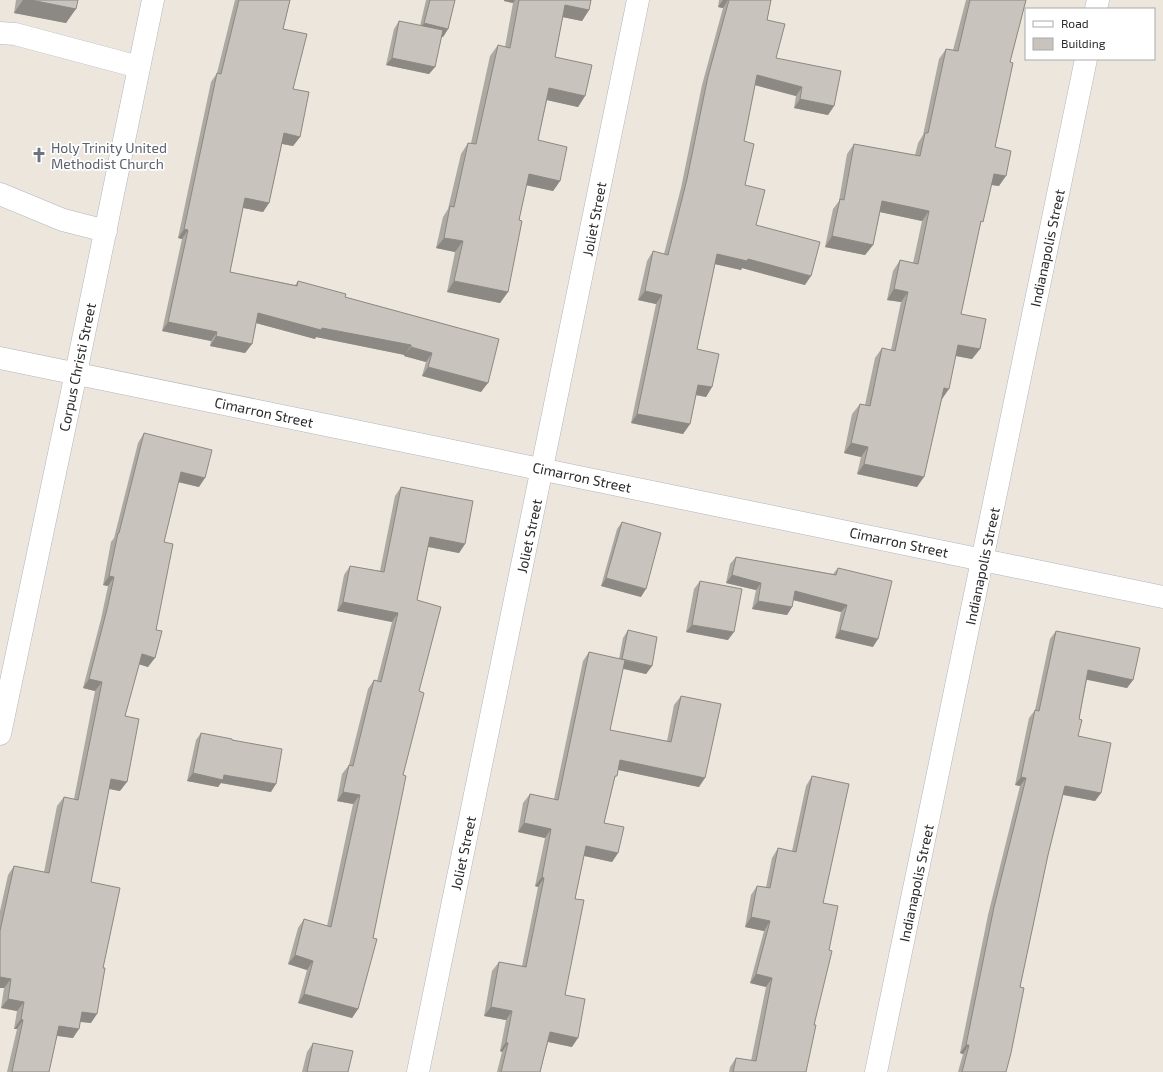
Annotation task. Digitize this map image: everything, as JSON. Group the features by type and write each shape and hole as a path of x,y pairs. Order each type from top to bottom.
{"street":[{"name":"Corpus Christi Street","path":"0,734 153,0"},
{"name":"Joliet Street","path":"418,1072 543,469 638,0"},
{"path":"0,33 15,34 139,67"},
{"name":"Indianapolis Street","path":"876,1072 1086,60"},
{"path":"0,194 63,220 106,231"},
{"name":"Cimarron Street","path":"0,358 1163,597"}],"building":[{"path":"31,0 78,0 76,9"},
{"path":"239,0 290,0 283,29 307,34 293,89 309,92 300,137 284,133 269,203 245,198 230,272 297,286 298,281 346,294 345,297 499,339 488,383 428,367 432,353 411,347 411,345 322,328 321,330 258,313 252,344 216,336 217,332 168,322 188,230 184,229 217,73 221,74"},
{"path":"430,0 455,0 448,29 424,23"},
{"path":"519,0 591,0 589,10 565,5 555,57 592,65 585,96 549,88 538,140 567,147 560,181 529,174 519,220 522,221 508,292 454,281 463,241 444,238 450,206 454,207 468,143 476,144 498,45 510,48"},
{"path":"729,0 771,0 767,20 785,24 776,58 841,71 834,106 800,99 802,87 757,75 744,141 754,144 745,185 765,190 756,225 820,242 811,276 748,259 747,261 717,254 697,349 719,354 712,387 698,385 690,424 637,414 662,295 645,291 653,251 668,255 687,179 708,76"},
{"path":"970,0 1026,0 1010,62 1013,63 995,147 1011,151 1006,176 994,174 983,222 981,221 961,314 986,319 980,349 958,345 949,389 944,388 924,477 864,464 868,447 851,443 860,404 870,406 882,348 895,351 908,292 894,289 900,260 918,264 929,211 882,201 873,245 832,236 840,199 844,200 854,144 920,156 925,133 928,133 946,49 958,51"},
{"path":"399,21 443,30 435,67 392,58"},
{"path":"144,433 212,450 205,478 181,472 164,542 173,544 156,630 162,631 155,658 142,654 125,716 139,719 127,782 111,779 91,882 120,888 103,968 105,968 97,1014 82,1012 79,1029 59,1026 49,1072 12,1072 23,1020 21,1019 24,1002 8,999 11,979 0,977 0,931 14,866 49,873 64,797 78,800 102,682 89,679 114,577 109,576 118,533"},
{"path":"401,487 473,501 465,544 430,537 417,600 441,607 419,691 424,693 403,775 406,776 373,938 377,939 358,1009 304,994 313,961 295,955 304,919 331,927 360,795 343,792 349,765 353,766 374,680 381,682 398,613 343,602 350,566 384,572"},
{"path":"622,522 661,533 646,589 606,578"},
{"path":"736,557 836,575 838,568 892,581 878,639 840,630 847,605 795,591 792,607 758,601 761,583 732,575"},
{"path":"700,581 742,589 734,632 692,625"},
{"path":"628,630 657,637 652,666 622,659"},
{"path":"1056,631 1140,648 1133,680 1088,670 1079,719 1082,720 1078,736 1111,743 1101,793 1065,786 1048,855 1020,987 1024,988 1006,1072 962,1072 969,1045 966,1045 994,907 1026,778 1021,777 1035,710 1039,711"},
{"path":"589,652 625,660 610,730 671,742 681,696 721,704 705,778 620,760 604,823 624,827 618,853 586,846 575,899 584,900 565,995 585,999 578,1038 550,1032 540,1072 501,1072 508,1043 506,1042 512,1011 491,1007 499,962 526,967 544,878 542,877 551,829 524,823 530,794 558,800"},
{"path":"201,733 282,749 276,784 224,775 223,780 193,773"},
{"path":"812,776 849,784 823,903 838,906 829,950 832,951 814,1025 816,1025 806,1072 733,1072 736,1058 756,1061 772,978 756,974 770,921 751,917 757,886 770,888 778,848 796,852"},
{"path":"313,1043 353,1051 348,1072 307,1072"}],"place":[{"name":"Holy Trinity United Methodist Church","path":"39,155"}]}
